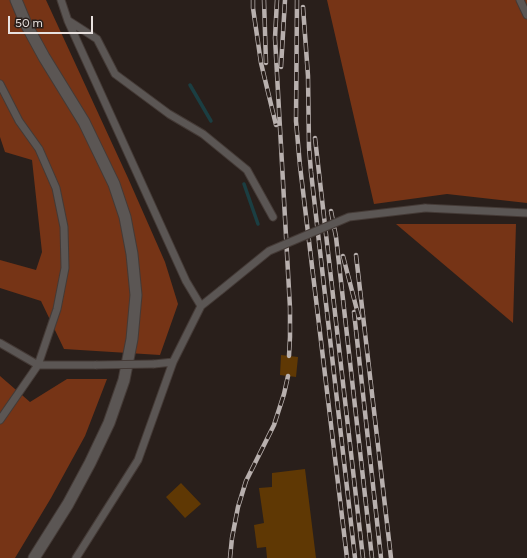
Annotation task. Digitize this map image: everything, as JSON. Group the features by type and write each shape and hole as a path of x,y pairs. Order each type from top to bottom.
{"street":[{"path":"16,0 26,24 44,57 84,122 114,184 125,216 131,247 136,295 132,339 124,380 109,423 68,504 34,558"}],"lane":[{"path":"61,0 68,21 186,281 201,306"},
{"path":"520,0 527,15"},
{"path":"68,21 97,39 115,74 169,114 203,134 247,170 273,218"},
{"path":"0,84 19,121 39,149 56,188 64,227 65,268 57,309 38,365 0,420"},
{"path":"76,558 138,460 173,362 201,306 269,251 349,217 425,208 527,213"},
{"path":"0,343 38,365 154,364 173,362"}],"shaded area":[{"path":"0,0 46,0 128,178 165,262 178,304 160,355 64,349 41,301 0,288 0,260 36,270 42,252 32,160 5,152 0,137"},
{"path":"327,0 527,0 527,203 447,194 374,204"},
{"path":"396,224 516,224 513,323"},
{"path":"0,376 30,402 67,379 107,379 85,436 51,498 15,558 0,558"}],"building":[{"path":"281,355 298,357 296,377 280,375"},
{"path":"305,469 316,558 267,558 266,547 257,548 254,525 264,523 259,488 272,487 272,473"},
{"path":"181,483 201,504 185,518 166,497"}],"waterway":[{"path":"190,85 211,121"},
{"path":"244,184 258,224"}],"railway":[{"path":"253,0 261,63 276,125"},
{"path":"264,0 266,63"},
{"path":"277,0 275,38 290,308 289,356"},
{"path":"281,67 285,0"},
{"path":"297,0 296,121 300,166 347,558"},
{"path":"303,7 308,76 309,147 311,172 355,558"},
{"path":"315,138 363,558"},
{"path":"331,211 336,237 372,558"},
{"path":"356,255 391,558"},
{"path":"343,256 359,318"},
{"path":"354,312 381,558"},
{"path":"230,558 238,507 246,481 274,425 288,376"}]}
